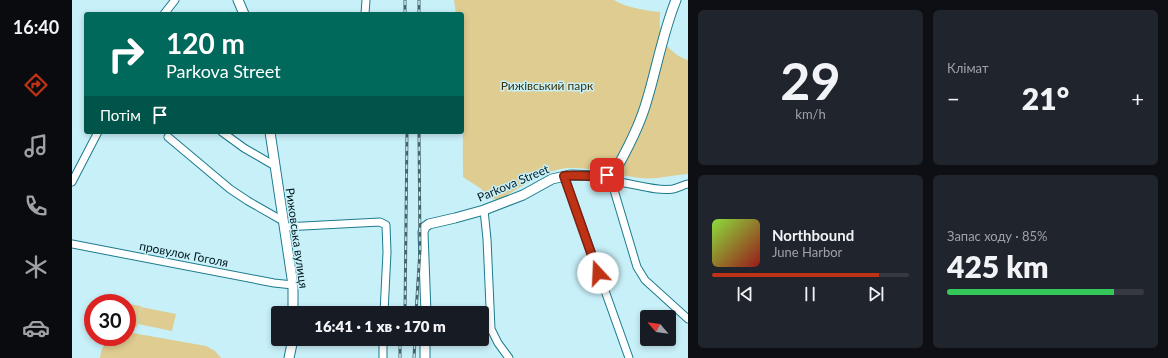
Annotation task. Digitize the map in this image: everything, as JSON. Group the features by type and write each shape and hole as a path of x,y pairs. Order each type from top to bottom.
{"street":[{"path":"166,12 175,0"},
{"path":"238,0 243,12"},
{"path":"365,12 366,0"},
{"path":"676,0 640,122 619,164 608,178 614,190 637,266 645,280 688,319"},
{"path":"72,182 97,134"},
{"path":"225,134 244,148 275,166"},
{"name":"Рижовська вулиця","path":"270,134 293,285 293,306"},
{"path":"168,137 230,189 284,224 380,222 386,225 387,252 384,306"},
{"name":"Parkova Street","path":"426,306 424,232 425,227 429,224 484,210 523,195 552,179 570,175 596,176 656,188 673,189 688,184"},
{"path":"564,176 629,358"},
{"path":"484,210 487,239 491,329 498,343 509,358"},
{"name":"провулок Гоголя","path":"72,244 274,283 293,285"},
{"path":"289,358 292,346"},
{"path":"382,358 383,346"},
{"path":"425,346 425,358"}],"green space":[{"name":"Рижівський парк","path":"454,0 614,0 630,7 660,12 660,26 664,41 674,53 688,60 688,174 646,178 631,177 586,169 558,169 540,176 498,200 491,198 480,188 463,177 464,12 456,12"},
{"path":"136,305 141,306 136,327"},
{"path":"141,307 176,314 172,331 138,324"},
{"path":"136,334 206,346 215,351 221,358 100,358 103,346 136,346"}],"railway":[{"path":"405,0 405,12"},
{"path":"419,0 419,12"},
{"path":"405,306 407,134"},
{"path":"416,306 420,250 419,134"},
{"path":"400,346 400,358"},
{"path":"414,358 415,346"}],"route":[{"path":"598,273 564,176 607,175"}]}
